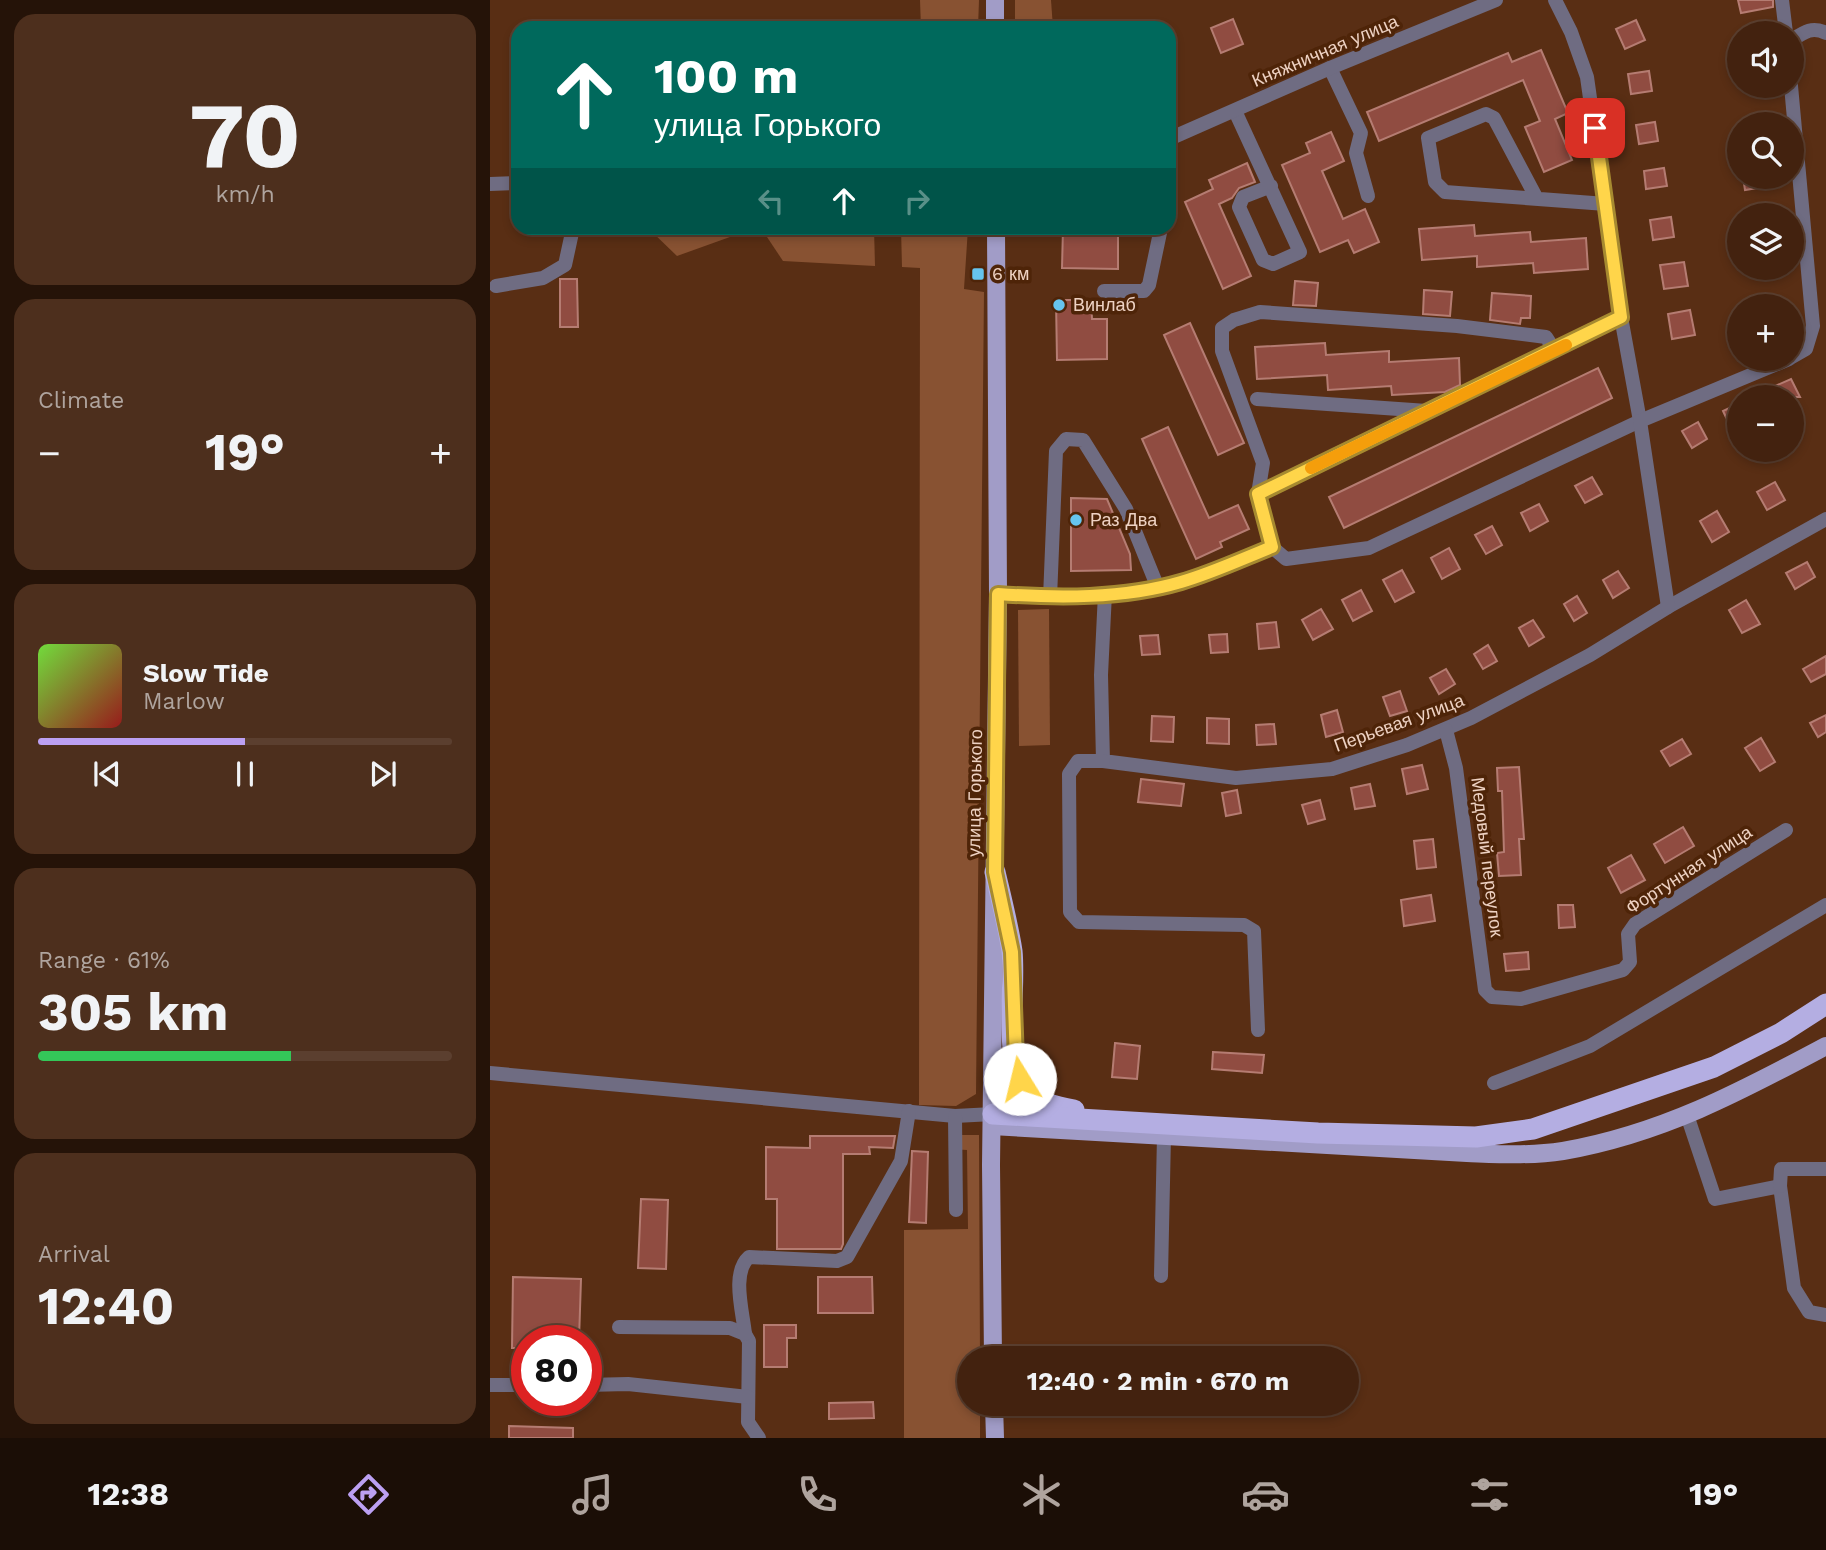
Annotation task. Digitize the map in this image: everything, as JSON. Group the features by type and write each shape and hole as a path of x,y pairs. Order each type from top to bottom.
{"highway":[{"path":"995,872 1012,952 1016,1060 1027,1090 1054,1106 1074,1110 1202,1121 1233,1128"},
{"path":"993,1120 1476,1137 1533,1129 1714,1067 1781,1033 1826,1004"}],"main road":[{"path":"995,0 995,21"},
{"name":"улица Горького","path":"993,1346 998,594 996,235"},
{"path":"993,1120 1164,1136 1523,1154 1562,1151 1640,1132 1714,1105 1826,1046"},
{"path":"994,1416 995,1438"}],"street":[{"name":"Княжничная улица","path":"1176,136 1329,68 1496,0"},
{"path":"1555,0 1571,32 1587,77 1621,317 1640,421 1668,607"},
{"path":"1782,0 1785,21"},
{"path":"1804,32 1817,29 1826,33"},
{"path":"1329,68 1361,133 1356,153 1368,196"},
{"path":"1792,98 1813,326 1804,350"},
{"path":"1235,111 1271,186 1300,252 1273,264 1263,260 1240,207 1243,197 1271,186"},
{"path":"1536,197 1494,118 1486,114 1428,138 1435,182 1445,192 1606,204"},
{"path":"490,184 511,183"},
{"path":"496,286 543,278 565,265 571,235"},
{"path":"1104,291 1144,291 1149,285 1160,235"},
{"path":"1555,351 1546,337 1457,326 1260,312 1234,320 1222,328 1222,351 1263,463 1258,494 1272,547 1286,559 1369,548 1640,421 1760,371"},
{"path":"1258,494 1621,317"},
{"path":"1257,399 1430,411"},
{"path":"1050,598 1056,451 1066,439 1083,440 1098,463 1126,509 1158,588"},
{"name":"Перьевая улица","path":"1103,761 1236,778 1332,769 1446,730 1590,655 1668,607 1826,519"},
{"path":"998,594 1050,598 1158,588 1183,582 1272,547"},
{"path":"1105,593 1101,675 1103,761 1078,761 1069,774 1070,912 1079,922 1244,925 1254,931 1258,1030"},
{"name":"Медовый переулок","path":"1446,730 1456,768 1485,990"},
{"name":"Фортунная улица","path":"1485,990 1492,997 1521,999 1623,970 1630,962 1628,933 1635,924 1786,830"},
{"path":"1494,1083 1590,1046 1826,905"},
{"path":"490,1073 993,1120"},
{"path":"759,1438 748,1422 749,1341 745,1334 739,1273 743,1263 749,1257 837,1261 847,1257 901,1161 909,1111"},
{"path":"1687,1115 1715,1199 1780,1186"},
{"path":"955,1116 956,1210"},
{"path":"1161,1276 1164,1136"},
{"path":"1826,1169 1781,1169 1780,1186 1794,1288 1809,1312 1826,1315"},
{"path":"619,1327 730,1328 745,1334"},
{"path":"602,1385 628,1384 748,1397"},
{"path":"490,1385 511,1385"}],"shaded area":[{"path":"920,0 979,0 978,21 921,21"},
{"path":"1015,0 1051,0 1052,21 1015,21"},
{"path":"655,235 736,235 677,256"},
{"path":"766,235 874,235 875,266 783,261"},
{"path":"901,235 968,235 964,289 984,292 976,1094 956,1106 919,1105 920,268 902,267"},
{"path":"1049,609 1050,745 1019,746 1018,610"},
{"path":"961,1135 979,1135 980,1346 957,1346 957,1416 980,1416 980,1438 904,1438 904,1230 968,1229 967,1150 949,1149"}],"building":[{"path":"1738,0 1773,0 1773,7 1741,13"},
{"path":"1233,19 1243,44 1221,53 1211,28"},
{"path":"1636,20 1645,40 1625,49 1616,29"},
{"path":"1541,50 1568,113 1555,119 1572,160 1544,172 1525,127 1540,121 1523,80 1379,141 1367,112 1508,53 1512,62"},
{"path":"1649,71 1652,91 1631,94 1628,74"},
{"path":"1655,122 1658,141 1639,144 1636,125"},
{"path":"1331,132 1344,161 1322,171 1343,219 1365,209 1379,242 1354,253 1348,240 1320,252 1282,165 1310,153 1306,143"},
{"path":"1247,163 1255,182 1239,188 1232,198 1219,204 1251,276 1223,289 1185,202 1213,189 1209,180"},
{"path":"1664,168 1667,186 1646,189 1644,171"},
{"path":"1671,217 1674,237 1653,240 1650,220"},
{"path":"1474,225 1475,236 1530,232 1531,242 1586,238 1588,269 1534,273 1533,263 1477,267 1477,256 1422,260 1419,229"},
{"path":"1063,235 1118,235 1118,269 1062,268"},
{"path":"1684,262 1688,286 1664,289 1660,265"},
{"path":"560,279 577,279 578,327 560,327"},
{"path":"1295,281 1318,283 1316,306 1293,305"},
{"path":"1424,290 1452,292 1450,316 1423,314"},
{"path":"1492,293 1531,296 1530,318 1521,318 1520,324 1490,320"},
{"path":"1056,300 1091,300 1092,319 1107,319 1107,359 1057,360"},
{"path":"1690,310 1695,335 1672,339 1668,314"},
{"path":"1190,323 1244,443 1218,455 1164,335"},
{"path":"1325,343 1326,355 1389,351 1389,362 1459,358 1460,385 1445,392 1392,395 1391,386 1328,390 1327,375 1257,379 1255,347"},
{"path":"1598,368 1612,398 1344,528 1329,497"},
{"path":"1791,379 1794,385 1778,385"},
{"path":"1698,422 1707,439 1692,448 1682,431"},
{"path":"1168,427 1209,518 1238,505 1249,529 1220,542 1222,547 1196,559 1142,439"},
{"path":"1592,477 1602,494 1585,503 1575,486"},
{"path":"1775,482 1785,500 1767,510 1757,492"},
{"path":"1071,498 1107,499 1130,554 1131,570 1071,571"},
{"path":"1539,504 1548,521 1530,531 1521,513"},
{"path":"1717,511 1729,532 1712,542 1700,521"},
{"path":"1492,526 1502,545 1486,554 1475,535"},
{"path":"1449,548 1460,569 1442,579 1431,558"},
{"path":"1807,562 1815,577 1795,589 1786,573"},
{"path":"1402,570 1414,592 1395,602 1383,580"},
{"path":"1618,571 1629,588 1613,598 1603,580"},
{"path":"1361,590 1372,611 1353,621 1342,600"},
{"path":"1577,596 1587,613 1574,621 1564,604"},
{"path":"1746,600 1760,624 1742,633 1729,610"},
{"path":"1321,609 1333,629 1313,640 1302,620"},
{"path":"1533,620 1544,637 1529,646 1519,628"},
{"path":"1276,622 1279,647 1259,649 1257,624"},
{"path":"1227,634 1228,652 1211,653 1209,635"},
{"path":"1158,635 1160,654 1142,655 1140,636"},
{"path":"1488,645 1497,661 1483,669 1474,654"},
{"path":"1826,656 1826,674 1811,682 1803,669"},
{"path":"1446,669 1455,684 1439,694 1430,678"},
{"path":"1400,691 1407,711 1390,716 1383,697"},
{"path":"1337,710 1343,732 1326,737 1321,715"},
{"path":"1826,715 1826,732 1818,737 1810,723"},
{"path":"1152,716 1174,717 1173,742 1151,741"},
{"path":"1207,718 1229,719 1229,744 1207,743"},
{"path":"1274,724 1276,744 1257,745 1256,725"},
{"path":"1761,738 1775,762 1760,771 1745,748"},
{"path":"1682,739 1691,754 1670,766 1661,751"},
{"path":"1422,765 1428,789 1407,794 1402,769"},
{"path":"1519,767 1524,839 1519,839 1521,875 1499,876 1497,853 1504,852 1502,791 1498,791 1497,768"},
{"path":"1141,779 1184,784 1181,806 1138,802"},
{"path":"1370,784 1375,806 1355,809 1351,788"},
{"path":"1237,790 1241,813 1226,816 1222,793"},
{"path":"1320,800 1325,819 1308,824 1302,805"},
{"path":"1683,827 1694,846 1665,863 1654,844"},
{"path":"1433,839 1436,867 1417,869 1414,841"},
{"path":"1631,855 1645,880 1621,893 1608,868"},
{"path":"1431,895 1435,921 1404,926 1401,900"},
{"path":"1558,905 1573,905 1575,927 1559,928"},
{"path":"1528,952 1529,969 1506,971 1504,954"},
{"path":"1115,1043 1140,1046 1137,1079 1112,1077"},
{"path":"1213,1052 1264,1055 1262,1073 1212,1069"},
{"path":"810,1136 895,1136 893,1148 869,1147 870,1154 843,1154 841,1249 777,1249 777,1199 766,1199 766,1147 810,1148"},
{"path":"912,1151 928,1152 926,1223 909,1222"},
{"path":"641,1199 668,1200 666,1269 638,1268"},
{"path":"513,1277 581,1279 579,1325 512,1325"},
{"path":"818,1277 872,1277 873,1313 818,1313"},
{"path":"764,1325 796,1325 796,1338 787,1338 787,1367 764,1367"},
{"path":"873,1402 874,1418 829,1419 829,1403"},
{"path":"509,1426 573,1428 573,1438 509,1438"}],"slow traffic":[{"path":"1311,468 1566,345"}],"place":[{"name":"6 км","path":"978,274"},
{"name":"Винлаб","path":"1059,305"},
{"name":"Раз Два","path":"1076,520"}],"route":[{"path":"1020,1079 1016,1060 1012,952 995,872 998,594 1050,598 1158,588 1183,582 1272,547 1258,494 1621,317 1595,128"}]}
